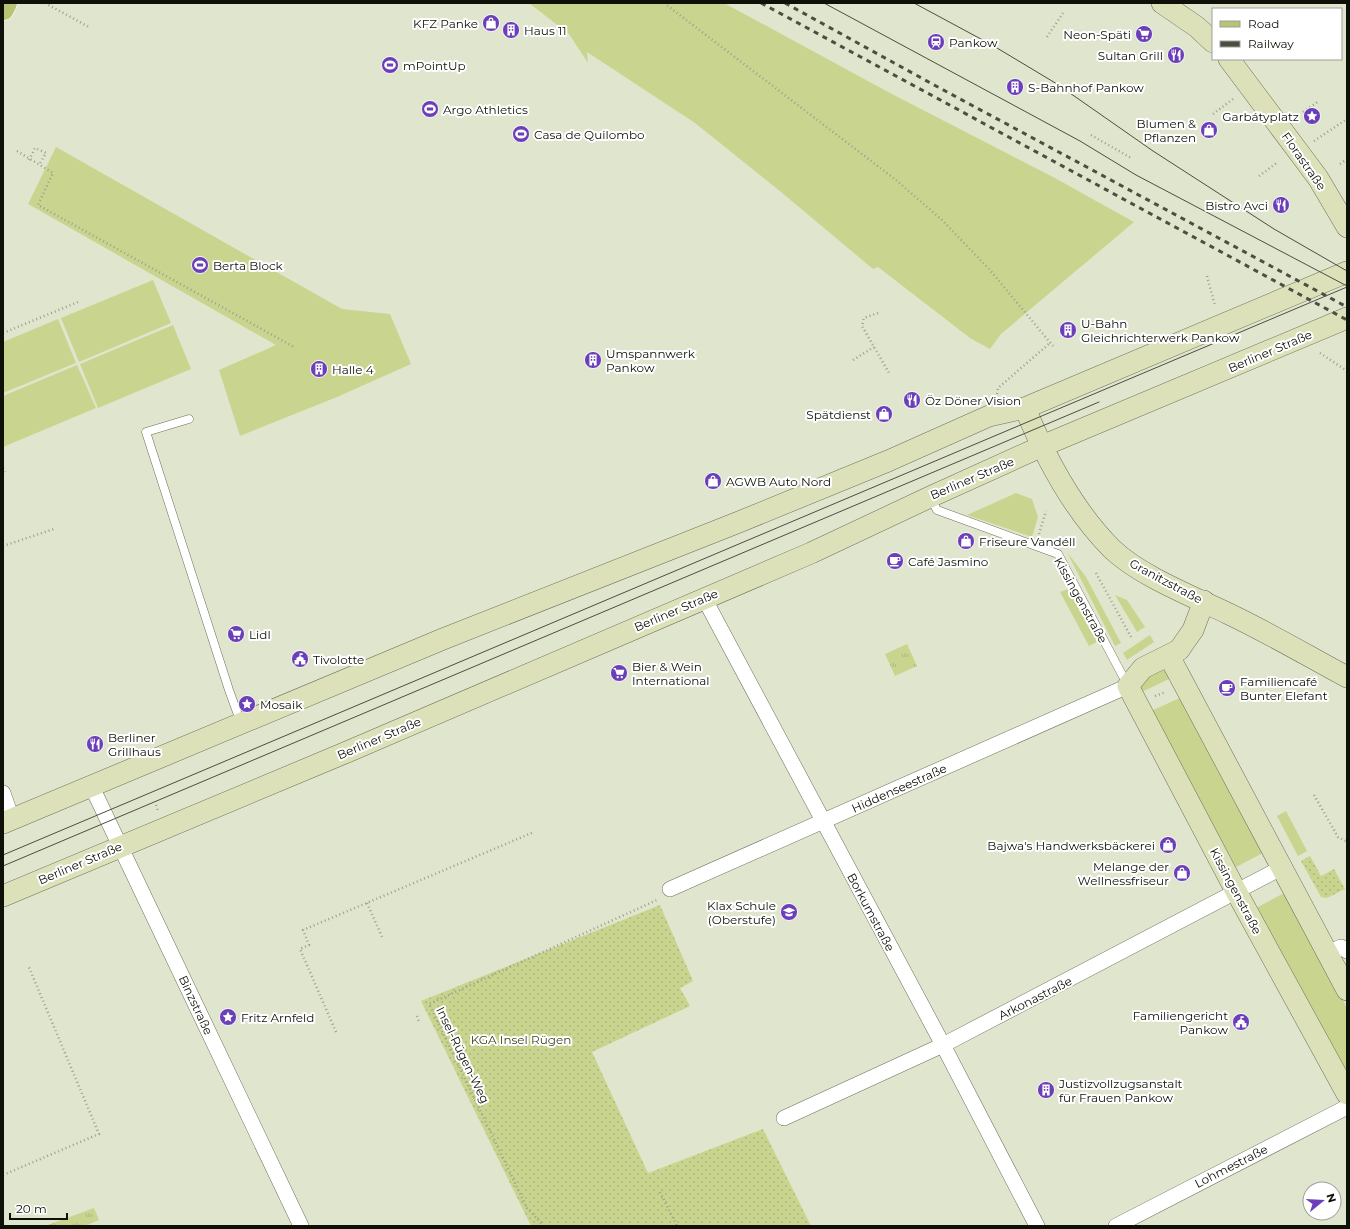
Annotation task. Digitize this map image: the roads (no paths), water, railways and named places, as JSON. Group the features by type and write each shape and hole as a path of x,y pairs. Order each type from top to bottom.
{"main road":[{"path":"3,9 6,3"},
{"path":"1162,3 1198,27 1212,41"},
{"name":"Florastraße","path":"1230,60 1322,184 1347,227"},
{"path":"8,821 443,639 746,519 894,458 989,416 1025,408 1347,272"},
{"name":"Berliner Straße","path":"3,896 347,752 811,553 930,496 1347,318"},
{"name":"Granitzstraße","path":"1025,408 1042,447 1062,483 1096,531 1113,550 1149,575 1347,677"},
{"path":"1128,686 1143,668 1169,656 1185,644 1193,630 1204,602"},
{"path":"1169,656 1347,990"},
{"name":"Kissingenstraße","path":"1128,686 1237,893 1347,1094"}],"street":[{"name":"Borkumstraße","path":"704,598 943,1045 1037,1226"},
{"name":"Hiddenseestraße","path":"670,889 1128,686"},
{"name":"Binzstraße","path":"91,785 301,1226"},
{"path":"3,793 8,821"},
{"name":"Arkonastraße","path":"784,1118 943,1045 1237,893 1281,868"},
{"path":"1327,953 1341,947 1347,950"},
{"name":"Lohmestraße","path":"1116,1226 1347,1107"}],"lane":[{"path":"189,419 146,432 241,723"},
{"name":"Kissingenstraße","path":"930,496 937,510 1058,554 1128,686"}],"tram line":[{"path":"824,3 1080,141 1136,175 1347,286"},
{"path":"914,3 992,45 1057,84 1153,151 1274,229 1347,271"},
{"path":"3,855 1347,287"},
{"path":"3,866 1099,402"}],"railway":[{"path":"761,3 1347,320"},
{"path":"785,3 1347,307"}],"place":[{"name":"KFZ Panke","path":"491,23"},
{"name":"Haus 11","path":"511,30"},
{"name":"Neon-Späti","path":"1144,34"},
{"name":"Pankow","path":"936,42"},
{"name":"Sultan Grill","path":"1176,55"},
{"name":"mPointUp","path":"390,65"},
{"name":"S-Bahnhof Pankow","path":"1015,87"},
{"name":"Argo Athletics","path":"430,109"},
{"name":"Garbátyplatz","path":"1312,116"},
{"name":"Blumen & Pflanzen","path":"1209,130"},
{"name":"Casa de Quilombo","path":"521,134"},
{"name":"Bistro Avci","path":"1281,205"},
{"name":"Berta Block","path":"200,265"},
{"name":"U-Bahn Gleichrichterwerk Pankow","path":"1068,330"},
{"name":"Umspannwerk Pankow","path":"593,360"},
{"name":"Halle 4","path":"319,369"},
{"name":"Öz Döner Vision","path":"912,400"},
{"name":"Spätdienst","path":"884,414"},
{"name":"AGWB Auto Nord","path":"713,481"},
{"name":"Friseure Vandéll","path":"966,541"},
{"name":"Café Jasmino","path":"895,561"},
{"name":"Lidl","path":"236,634"},
{"name":"Tivolotte","path":"300,659"},
{"name":"Bier & Wein International","path":"619,673"},
{"name":"Familiencafé Bunter Elefant","path":"1227,688"},
{"name":"Mosaik","path":"247,704"},
{"name":"Berliner Grillhaus","path":"95,744"},
{"name":"Bajwa's Handwerksbäckerei","path":"1168,845"},
{"name":"Melange der Wellnessfriseur","path":"1182,873"},
{"name":"Klax Schule (Oberstufe)","path":"789,912"},
{"name":"Fritz Arnfeld","path":"228,1017"},
{"name":"Familiengericht Pankow","path":"1241,1022"},
{"name":"Justizvollzugsanstalt für Frauen Pankow","path":"1046,1090"}],"park label":[{"name":"KGA Insel Rügen","path":"521,1039"}]}
